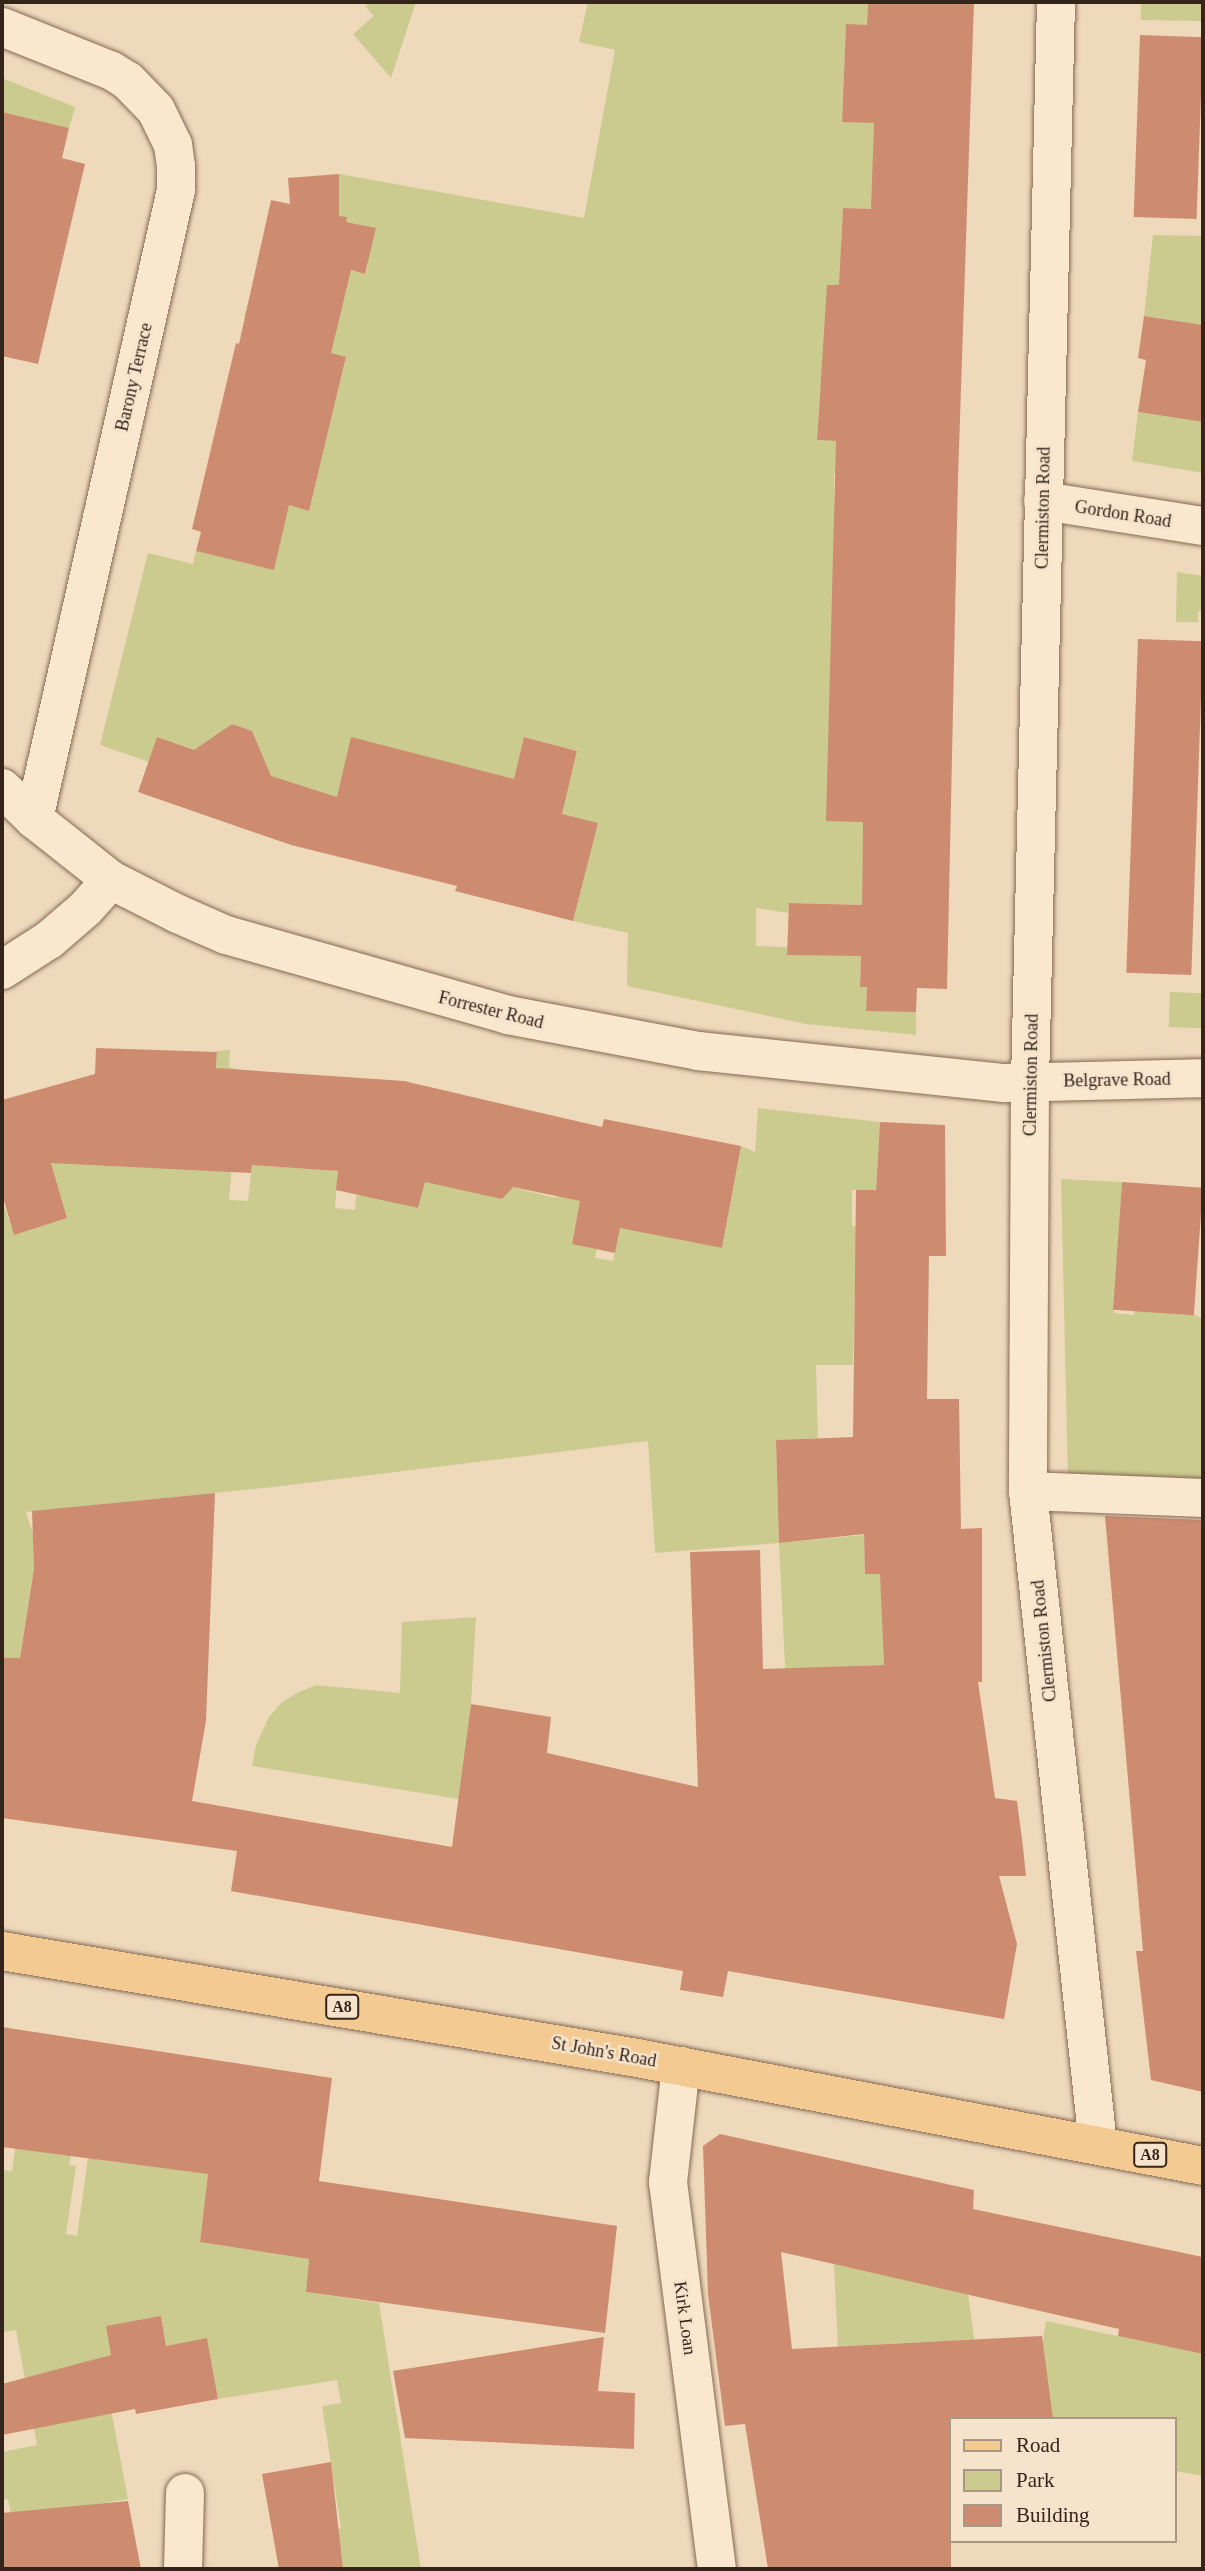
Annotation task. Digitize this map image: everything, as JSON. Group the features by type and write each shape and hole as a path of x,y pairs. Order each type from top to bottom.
{"main road":[{"name":"St John's Road","path":"2,1951 681,2066 1203,2166"}],"street":[{"name":"Clermiston Road","path":"1056,2 1030,1084 1028,1491 1098,2145"},
{"name":"Barony Terrace","path":"2,27 112,71 128,81 156,110 173,145 176,166 176,190 34,819"},
{"name":"Gordon Road","path":"1044,502 1203,526"},
{"name":"Forrester Road","path":"2,788 34,819 111,880 226,934 411,990 557,1026 686,1049 808,1065 1030,1084"},
{"path":"2,970 49,940 85,909 111,880"},
{"name":"Belgrave Road","path":"1030,1084 1203,1078"},
{"path":"1028,1491 1203,1498"},
{"name":"Kirk Loan","path":"681,2066 668,2182 718,2569"},
{"path":"183,2569 185,2493"}],"green space":[{"path":"371,2 416,2 391,78 353,34 374,16 365,6"},
{"path":"588,2 879,2 868,4 867,25 846,25 842,121 874,123 873,164 955,212 843,208 841,244 876,388 820,386 817,440 897,443 855,475 834,474 834,503 871,504 898,823 950,829 950,845 863,843 862,905 789,903 789,913 756,908 756,946 787,947 787,954 861,956 860,986 867,987 866,1010 916,1012 916,1035 806,1024 627,986 628,933 573,921 597,823 555,813 569,786 577,751 525,737 519,803 340,787 323,853 262,835 282,780 249,769 251,731 232,724 218,734 210,756 149,762 100,745 148,553 193,564 196,551 289,505 309,510 346,358 264,337 268,323 244,317 248,303 323,320 335,267 366,274 368,262 338,255 375,228 346,222 339,216 339,174 584,218 615,50 579,42"},
{"path":"1141,2 1203,3 1203,21 1141,20"},
{"path":"2,78 75,107 69,128 2,112"},
{"path":"1153,235 1203,236 1203,325 1144,316"},
{"path":"1138,412 1203,422 1203,473 1132,461"},
{"path":"1177,572 1203,576 1203,611 1198,611 1198,622 1176,622"},
{"path":"1170,992 1203,993 1202,1028 1169,1027"},
{"path":"230,1050 229,1067 240,1070 229,1200 248,1201 252,1165 338,1171 335,1208 355,1210 359,1173 393,1202 418,1208 426,1174 496,1183 556,1198 559,1171 584,1185 572,1243 597,1249 595,1258 613,1261 623,1211 686,1212 681,1240 722,1248 741,1146 755,1152 758,1108 880,1122 876,1190 852,1190 852,1226 876,1226 929,1276 929,1281 855,1281 853,1365 816,1365 818,1438 776,1441 779,1543 655,1553 648,1441 273,1487 26,1512 33,1534 34,1569 20,1658 2,1658 2,1200 14,1234 67,1218 49,1156 214,1141 217,1051"},
{"path":"1061,1179 1122,1182 1114,1313 1134,1315 1135,1284 1203,1319 1203,1489 1068,1479"},
{"path":"864,1535 865,1574 883,1574 884,1670 876,1665 827,1667 787,1708 779,1543"},
{"path":"476,1617 471,1704 459,1799 252,1766 256,1745 269,1717 282,1702 299,1692 316,1685 400,1693 402,1622"},
{"path":"19,2121 71,2156 69,2165 76,2166 66,2234 77,2236 88,2158 120,2163 124,2137 223,2152 208,2176 200,2242 309,2259 306,2292 379,2303 421,2569 343,2569 338,2534 311,2533 341,2528 322,2406 341,2403 337,2380 218,2399 207,2339 166,2346 161,2317 111,2355 101,2358 128,2499 12,2519 8,2499 2,2500 2,2452 37,2445 16,2330 2,2332 2,2170 12,2171"},
{"path":"834,2264 968,2294 979,2373 923,2342 838,2347"},
{"path":"1046,2321 1203,2354 1203,2476 1177,2471 1177,2417 1031,2417"}],"building":[{"path":"974,2 958,478 947,989 917,988 916,1012 866,1011 867,987 860,987 861,956 787,955 789,903 862,905 863,822 826,821 836,441 817,440 827,285 839,285 843,208 871,209 874,123 842,122 846,24 867,25 868,4"},
{"path":"1140,35 1203,37 1197,219 1134,217"},
{"path":"2,112 69,128 62,158 85,164 38,364 2,356"},
{"path":"339,174 339,216 347,217 346,222 376,228 365,274 351,270 331,353 346,357 309,511 289,505 274,570 196,551 201,532 192,529 236,343 239,344 271,200 290,204 288,178"},
{"path":"1144,316 1203,325 1203,422 1138,412 1146,360 1138,358"},
{"path":"1138,639 1203,641 1191,975 1126,973"},
{"path":"232,724 252,731 271,776 337,797 351,737 514,779 524,737 577,751 562,814 598,823 573,921 455,891 457,886 291,845 138,792 157,737 194,750"},
{"path":"96,1048 217,1052 216,1068 404,1081 602,1127 604,1119 741,1146 722,1248 620,1228 615,1253 572,1244 580,1201 513,1187 502,1199 425,1182 418,1208 336,1190 338,1171 252,1165 251,1173 51,1163 67,1218 14,1235 2,1194 2,1100 95,1074"},
{"path":"880,1122 945,1125 946,1256 929,1256 927,1399 959,1399 961,1529 982,1528 982,1682 978,1682 995,1798 1017,1801 1023,1847 1026,1876 999,1876 1017,1944 1004,2019 728,1971 723,1997 680,1990 683,1971 231,1891 237,1851 2,1818 2,1658 20,1658 34,1569 32,1511 215,1493 206,1721 192,1801 452,1847 471,1704 551,1717 547,1753 698,1787 690,1552 760,1550 763,1669 884,1665 880,1574 865,1574 864,1534 779,1543 776,1440 853,1437 856,1190 876,1190"},
{"path":"1122,1182 1203,1188 1194,1315 1113,1310"},
{"path":"1105,1516 1203,1520 1203,2092 1151,2080 1136,1951 1143,1951"},
{"path":"2,2027 332,2078 319,2181 617,2226 605,2333 306,2292 309,2259 200,2242 208,2174 2,2147"},
{"path":"720,2134 974,2190 973,2209 1203,2257 1203,2354 1118,2336 1119,2329 781,2252 792,2349 1042,2336 1053,2417 950,2417 951,2569 768,2569 745,2424 725,2426 708,2294 703,2146"},
{"path":"161,2316 166,2346 207,2338 218,2399 136,2414 135,2409 2,2435 2,2384 111,2355 106,2326"},
{"path":"604,2337 598,2391 635,2393 634,2449 405,2438 393,2371"},
{"path":"331,2462 343,2569 279,2569 262,2474"},
{"path":"128,2501 141,2569 2,2569 2,2513"}]}
